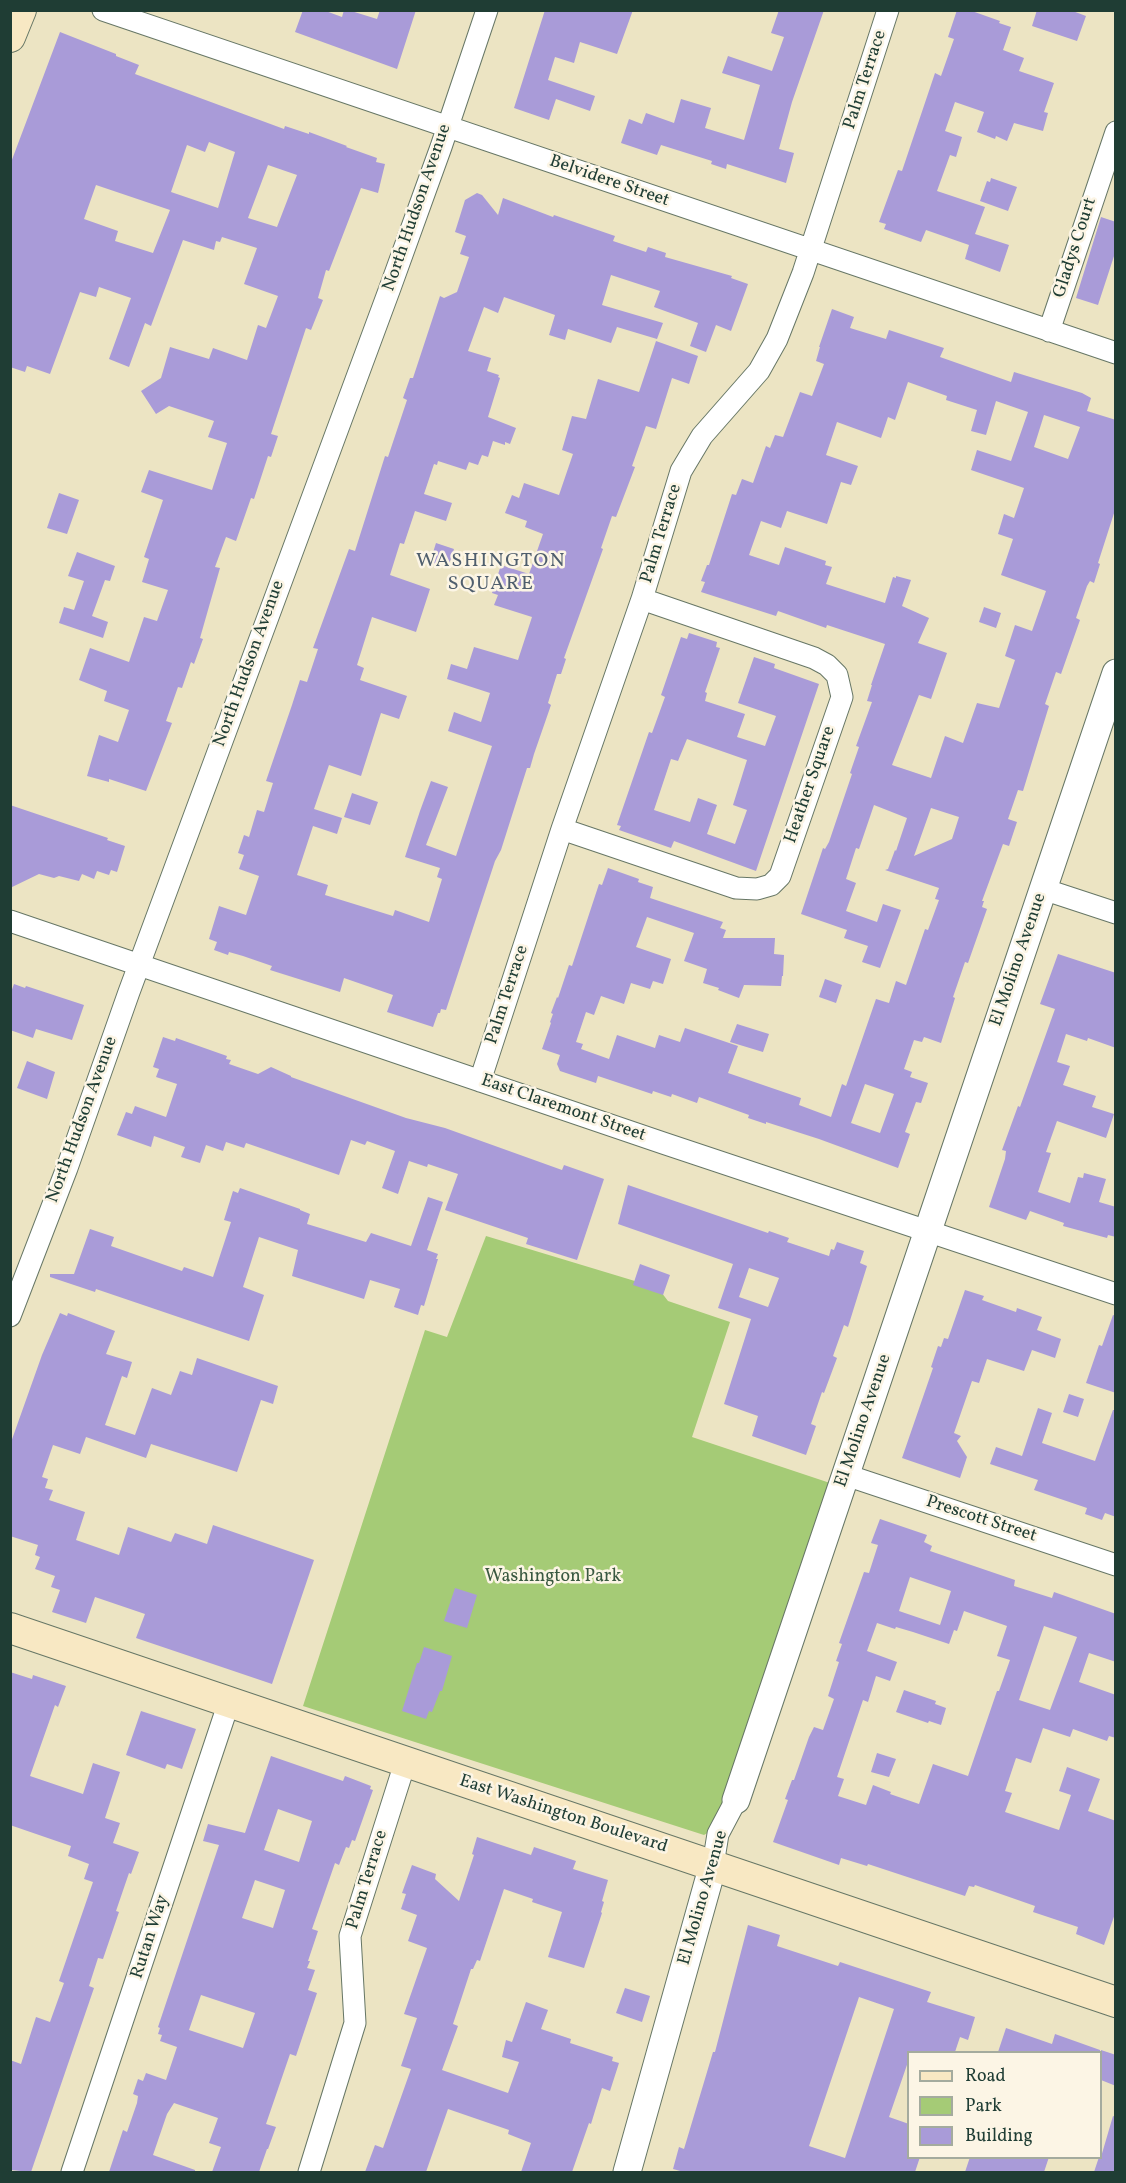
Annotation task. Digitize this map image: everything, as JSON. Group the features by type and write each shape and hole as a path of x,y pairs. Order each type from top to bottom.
{"main road":[{"path":"10,37 21,10"},
{"name":"East Washington Boulevard","path":"10,1628 1116,2002"}],"street":[{"name":"Belvidere Street","path":"103,10 1116,353"},
{"name":"North Hudson Avenue","path":"10,1316 67,1168 390,288 487,10"},
{"name":"Palm Terrace","path":"480,1081 562,829 642,599 681,471 702,436 759,371 777,339 809,250 888,10"},
{"name":"Gladys Court","path":"1049,331 1116,132"},
{"name":"Heather Square","path":"562,829 736,888 757,889 771,885 780,876 842,697 837,675 827,665 814,658 642,599"},
{"name":"El Molino Avenue","path":"627,2172 713,1865 718,1834 736,1800 1116,673"},
{"path":"1043,889 1116,913"},
{"name":"East Claremont Street","path":"10,921 1116,1294"},
{"name":"Prescott Street","path":"846,1475 1116,1565"},
{"name":"Rutan Way","path":"72,2172 229,1702"},
{"name":"Palm Terrace","path":"309,2172 355,2023 350,1936 405,1763"}],"green space":[{"name":"Washington Park","path":"486,1236 658,1288 668,1301 730,1322 692,1437 833,1484 714,1829 704,1835 303,1706 425,1330 447,1337"}],"building":[{"path":"303,10 323,10 342,17 344,10 348,10 377,19 380,10 416,10 397,69 295,32"},
{"path":"545,10 633,10 617,54 580,42 574,63 555,57 548,80 595,96 590,111 556,99 549,120 514,108"},
{"path":"779,10 824,10 792,102 779,149 794,153 786,183 727,164 726,169 711,164 712,161 661,145 657,155 621,143 629,119 642,124 646,113 674,123 681,99 711,108 705,128 744,140 760,85 722,73 728,56 772,71 784,37 771,33"},
{"path":"957,10 969,10 1011,27 1003,50 1024,58 1019,71 1054,83 1044,112 1048,113 1043,131 1014,123 1007,141 996,136 995,139 977,132 984,112 955,102 945,131 962,137 956,157 950,155 937,191 985,207 975,234 1009,245 1000,272 965,259 969,245 926,230 921,242 884,229 886,224 879,222 898,170 902,171 935,73 941,76 954,39 948,37"},
{"path":"1037,10 1070,10 1086,16 1077,41 1032,26"},
{"path":"60,32 139,65 135,74 284,129 285,126 309,134 309,132 377,158 376,162 385,164 378,193 361,188 329,271 326,270 318,298 323,300 311,330 306,328 271,434 278,436 271,457 268,456 254,499 251,498 236,541 226,537 215,567 220,568 200,638 203,639 194,664 191,662 182,688 178,687 166,721 172,723 146,791 109,779 109,782 87,776 99,735 118,742 129,710 104,701 107,691 79,680 90,648 129,662 144,617 157,621 168,590 142,582 149,559 144,557 163,500 141,492 149,470 212,490 227,443 208,437 214,421 169,406 156,414 141,391 161,378 170,347 209,359 213,348 247,360 258,325 266,328 278,296 244,284 257,248 222,237 220,242 216,241 214,250 183,240 151,326 145,323 129,367 109,359 131,298 99,287 96,297 80,292 50,374 27,366 25,372 10,367 10,165","holes":["209,142 235,152 218,208 171,192 187,145 205,152","268,165 297,175 277,227 248,218","96,185 170,210 153,253 115,241 118,231 84,219"]},
{"path":"991,178 1017,187 1008,211 980,201 987,181 990,182"},
{"path":"477,193 482,195 498,215 503,198 553,217 554,215 615,236 613,241 646,252 648,247 666,253 665,257 732,276 731,278 748,284 731,331 716,325 706,352 690,346 698,323 654,307 660,291 611,275 602,305 663,323 657,339 617,327 611,343 568,329 565,340 549,335 555,315 504,297 498,313 484,307 468,351 491,358 487,371 499,375 500,378 488,417 516,428 510,444 505,442 505,445 493,441 488,457 482,455 478,465 469,462 466,470 438,461 437,465 434,464 424,494 452,503 446,521 415,511 404,544 400,543 390,575 430,589 416,632 372,617 357,665 364,668 360,680 407,696 399,719 381,713 361,776 329,765 314,809 342,818 337,834 313,826 297,875 328,885 325,895 393,916 395,910 429,922 442,879 437,877 440,868 405,857 431,781 448,787 426,845 456,856 492,746 448,731 454,712 481,722 490,693 447,679 451,664 467,669 474,647 518,660 532,617 494,605 498,595 492,593 501,565 529,574 543,534 525,527 527,521 505,513 512,495 519,498 524,483 559,495 573,454 562,450 572,416 586,419 598,379 639,392 656,341 698,356 689,384 672,378 656,429 646,426 632,466 635,467 616,517 612,516 601,548 603,549 564,658 566,659 561,674 557,674 548,703 551,705 530,768 527,768 446,1010 441,1009 433,1027 387,1012 393,995 344,978 340,992 270,970 272,966 243,956 229,952 228,955 214,950 217,942 209,939 219,906 246,915 259,876 239,869 244,855 238,853 244,835 249,837 257,810 264,812 273,783 266,781 300,680 307,682 318,649 313,648 349,549 355,551 385,456 388,457 407,400 403,398 410,378 413,378 440,296 444,298 457,292 469,257 460,254 466,236 455,232 465,200"},
{"path":"1101,217 1116,222 1116,250 1098,305 1076,298"},
{"path":"832,309 854,317 850,328 886,339 889,330 944,348 940,357 1011,382 1014,372 1082,393 1091,398 1087,411 1116,420 1116,507 1098,563 1100,564 1094,583 1090,581 1087,586 1076,618 1080,620 1061,674 1056,672 1045,704 1049,706 1023,791 1018,790 1008,819 1017,822 1009,846 1003,844 982,901 984,901 982,907 987,909 968,963 965,962 941,1043 924,1037 922,1042 914,1040 904,1069 912,1072 910,1077 928,1083 921,1103 916,1102 905,1132 910,1134 898,1168 819,1139 748,1118 749,1115 699,1097 697,1103 672,1094 671,1097 653,1091 652,1094 598,1076 596,1083 560,1071 557,1064 560,1055 542,1049 551,1023 553,1014 551,1013 569,965 572,966 599,884 602,885 608,868 639,879 638,882 653,887 650,898 723,922 720,928 726,930 723,938 775,938 774,954 784,955 783,976 781,986 744,985 739,998 718,990 719,988 703,983 707,969 684,961 694,933 647,917 636,947 671,959 663,984 653,981 650,989 631,983 624,1004 601,996 594,1015 586,1012 576,1042 583,1044 581,1049 609,1059 617,1035 655,1048 659,1035 680,1042 685,1028 738,1046 728,1073 801,1098 799,1105 831,1117 842,1084 846,1086 876,999 889,1003 896,981 906,985 925,929 928,930 939,900 935,899 939,888 885,870 888,869 896,851 907,818 874,805 846,879 856,883 846,911 877,922 883,904 901,910 880,968 862,962 868,946 844,938 847,930 801,914 823,848 825,849 829,842 852,774 850,773 859,747 856,746 872,702 867,701 871,685 885,644 827,625 826,628 778,611 776,616 701,592 705,582 701,581 709,565 732,494 736,495 742,479 753,483 766,446 770,448 775,435 783,437 800,392 812,396 824,364 816,361","holes":["908,382 947,396 946,400 977,410 971,431 986,435 996,401 1028,412 1011,461 977,450 971,470 1024,488 1014,518 1004,514 998,534 1013,539 1001,575 1046,591 1032,631 1015,625 1005,656 1015,660 999,708 977,703 963,743 945,736 931,778 892,765 919,695 931,699 947,653 918,643 929,618 902,606 911,580 893,577 885,603 826,584 832,567 825,565 826,561 785,547 779,565 749,555 761,521 781,528 787,511 827,524 841,482 851,485 858,466 826,455 837,422 881,438 888,417 895,420","1044,415 1080,427 1068,459 1034,447","931,808 959,817 952,839 914,856","865,1084 894,1094 880,1133 851,1123"]},
{"path":"59,493 79,500 67,534 47,528"},
{"path":"436,543 454,549 448,568 430,562"},
{"path":"77,552 115,566 110,581 105,580 92,616 108,622 103,638 59,623 64,607 74,610 84,581 68,576"},
{"path":"984,607 1001,613 996,628 979,622"},
{"path":"689,633 717,642 716,647 720,648 705,692 707,693 705,701 745,714 737,737 765,746 776,716 738,703 754,657 775,664 774,668 819,684 756,871 674,841 671,848 619,830 621,826 617,825 649,732 652,733 665,697 661,695 681,637 687,639","holes":["687,739 747,760 733,805 747,810 735,844 707,834 717,805 698,798 690,822 654,810 671,759 678,761"]},
{"path":"352,793 378,802 370,825 344,817"},
{"path":"10,805 108,838 107,840 125,846 117,872 111,870 109,875 97,871 94,879 82,874 79,881 39,874 10,888"},
{"path":"1058,954 1116,973 1116,1048 1088,1038 1087,1041 1066,1034 1057,1062 1070,1066 1063,1085 1096,1096 1092,1107 1114,1114 1106,1138 1057,1121 1046,1152 1051,1153 1038,1192 1070,1203 1078,1177 1083,1178 1084,1173 1106,1179 1099,1202 1116,1207 1116,1237 1108,1235 1107,1238 1063,1226 1064,1223 1030,1211 1026,1220 989,1207 1005,1159 1006,1151 1002,1150 1055,1009 1040,1004"},
{"path":"825,979 842,985 836,1003 819,997"},
{"path":"14,984 84,1005 72,1040 36,1029 33,1038 10,1030 10,995"},
{"path":"737,1024 769,1034 763,1052 730,1042"},
{"path":"163,1037 175,1041 176,1038 227,1056 226,1059 231,1060 229,1064 258,1074 271,1067 291,1077 406,1118 445,1128 562,1170 564,1165 604,1179 577,1260 526,1244 528,1238 445,1210 458,1174 428,1164 427,1167 409,1161 398,1194 382,1188 395,1151 367,1141 365,1145 351,1140 339,1175 246,1143 244,1148 226,1142 223,1151 206,1145 200,1163 181,1157 185,1147 154,1136 151,1147 117,1135 126,1112 132,1114 135,1106 166,1117 177,1084 156,1077 159,1069 153,1067"},
{"path":"27,1061 55,1072 47,1099 17,1088"},
{"path":"628,1185 768,1233 769,1231 789,1238 787,1242 829,1256 837,1242 864,1251 860,1263 867,1266 848,1327 844,1325 833,1356 837,1358 811,1424 816,1426 806,1455 752,1436 758,1416 724,1404 751,1319 718,1308 733,1264 618,1224","holes":["749,1268 779,1278 768,1307 739,1297"]},
{"path":"240,1188 310,1214 307,1224 366,1242 371,1233 411,1246 428,1197 443,1202 427,1250 438,1254 436,1259 438,1259 424,1306 421,1305 418,1315 394,1307 400,1289 370,1280 364,1299 292,1276 298,1250 259,1237 243,1287 264,1295 249,1341 96,1289 95,1292 50,1277 50,1274 74,1274 90,1229 114,1237 111,1246 182,1271 184,1267 213,1277 231,1222 224,1220 233,1191 238,1193"},
{"path":"640,1264 670,1275 663,1295 633,1285"},
{"path":"965,1290 984,1296 982,1300 1016,1312 1017,1308 1042,1317 1037,1330 1061,1339 1055,1358 1032,1350 1024,1371 987,1359 979,1383 972,1381 954,1433 961,1436 957,1441 967,1457 960,1478 902,1458 933,1368 931,1367 938,1346 941,1347 944,1338 948,1339"},
{"path":"60,1313 67,1316 68,1313 115,1331 106,1354 132,1362 127,1378 122,1376 105,1425 135,1435 152,1388 171,1395 180,1371 192,1375 197,1358 278,1386 273,1404 261,1400 237,1472 151,1444 146,1458 86,1437 80,1454 53,1445 42,1477 48,1479 45,1488 53,1490 49,1500 85,1512 76,1540 119,1555 128,1527 171,1542 175,1533 207,1544 213,1525 314,1560 272,1684 136,1638 145,1614 95,1597 86,1623 52,1612 60,1590 51,1587 55,1576 35,1569 40,1557 35,1555 38,1545 10,1536 10,1445 42,1355"},
{"path":"1113,1315 1116,1316 1116,1393 1086,1383 1099,1345 1102,1346"},
{"path":"1069,1394 1084,1399 1078,1417 1063,1412"},
{"path":"1038,1408 1052,1413 1042,1443 1095,1461 1113,1410 1116,1410 1116,1517 1105,1513 1102,1520 1085,1514 1087,1508 1034,1490 1038,1480 990,1464 996,1447 1022,1456"},
{"path":"880,1519 927,1535 924,1542 932,1546 930,1551 1015,1580 1014,1586 1052,1598 1054,1592 1116,1614 1116,1662 1089,1653 1079,1682 1116,1695 1116,1738 1109,1736 1107,1741 1073,1729 1070,1737 1043,1728 1031,1763 1016,1758 1005,1791 1012,1793 1005,1812 1059,1830 1071,1795 1059,1791 1067,1767 1100,1779 1088,1811 1116,1821 1116,1911 1104,1945 1076,1934 1078,1927 1033,1912 1035,1906 975,1885 974,1887 969,1886 965,1896 868,1864 867,1866 841,1858 839,1865 773,1842 788,1800 785,1799 809,1737 814,1727 823,1730 834,1699 828,1696 839,1662 836,1661 842,1644 839,1643 864,1572 869,1573 878,1545 871,1543","holes":["910,1577 951,1591 940,1625 899,1611","964,1611 1007,1626 997,1656 1010,1660 968,1776 933,1764 919,1804 890,1794 891,1792 873,1785 866,1805 838,1796 844,1779 837,1777 863,1700 868,1702 876,1676 890,1681 897,1662 867,1651 877,1623 949,1644 954,1630 957,1631","1044,1626 1077,1637 1050,1710 1019,1700"]},
{"path":"455,1588 477,1595 467,1628 444,1621"},
{"path":"424,1647 452,1656 442,1691 426,1719 402,1711"},
{"path":"10,1672 32,1679 33,1675 66,1686 58,1707 55,1705 30,1776 83,1794 93,1763 120,1772 105,1818 120,1823 113,1843 139,1852 116,1911 119,1912 103,1959 98,1958 89,1986 94,1988 31,2172 10,2170 10,2060 21,2064 36,2017 50,2022 64,1983 59,1981 93,1882 84,1879 89,1864 68,1856 71,1846 10,1825"},
{"path":"904,1690 936,1701 935,1704 946,1708 941,1725 896,1712"},
{"path":"141,1711 196,1729 182,1769 167,1764 165,1769 126,1755"},
{"path":"877,1753 896,1759 889,1777 871,1772"},
{"path":"271,1756 343,1781 345,1776 371,1786 370,1789 373,1790 355,1841 352,1840 349,1848 346,1847 339,1865 335,1863 312,1929 318,1931 308,1961 310,1961 307,1968 315,1970 308,1990 317,1993 296,2056 290,2054 266,2124 276,2127 259,2172 212,2172 221,2147 209,2143 218,2118 174,2103 167,2114 153,2155 195,2170 195,2172 109,2172 123,2130 127,2132 137,2103 138,2096 133,2094 138,2079 143,2081 146,2073 166,2080 177,2047 160,2041 162,2035 158,2034 160,2028 158,2027 219,1845 203,1841 208,1824 245,1833","holes":["278,1809 312,1821 299,1862 264,1850","255,1880 285,1890 273,1928 242,1918","201,1995 255,2013 243,2048 189,2030"]},
{"path":"477,1837 531,1855 534,1847 576,1861 573,1869 608,1880 602,1901 604,1902 602,1913 584,1968 548,1957 562,1912 504,1889 480,1961 477,1960 471,1969 453,2024 458,2026 442,2070 508,2093 519,2062 502,2057 506,2040 512,2042 526,2002 548,2010 541,2029 571,2039 570,2043 613,2057 612,2061 619,2063 610,2091 602,2088 572,2172 521,2172 531,2143 508,2134 509,2130 448,2109 426,2172 365,2172 375,2145 383,2148 411,2069 401,2066 417,2018 404,2014 427,1948 408,1941 417,1915 401,1909 406,1894 402,1893 412,1865 436,1874 435,1879 459,1901 474,1855 472,1854"},
{"path":"748,1925 780,1935 777,1946 838,1966 840,1962 931,1992 927,2002 975,2017 968,2040 960,2037 955,2051 907,2051 907,2065 889,2117 907,2123 907,2159 919,2159 915,2172 684,2172 673,2169 679,2147 684,2149 713,2052 715,2052","holes":["859,1997 894,2009 845,2158 809,2146"]},
{"path":"625,1988 650,1996 642,2022 616,2013"},
{"path":"1006,2028 1052,2044 1055,2034 1100,2050 1100,2051 998,2051"},
{"path":"1101,2051 1116,2055 1116,2086 1102,2080"},
{"path":"1113,2116 1116,2117 1116,2172 1094,2172 1098,2159 1102,2159"},
{"path":"969,2159 1048,2159 1044,2172 965,2172"}],"district":[{"name":"WASHINGTON SQUARE","path":"491,574"}]}
